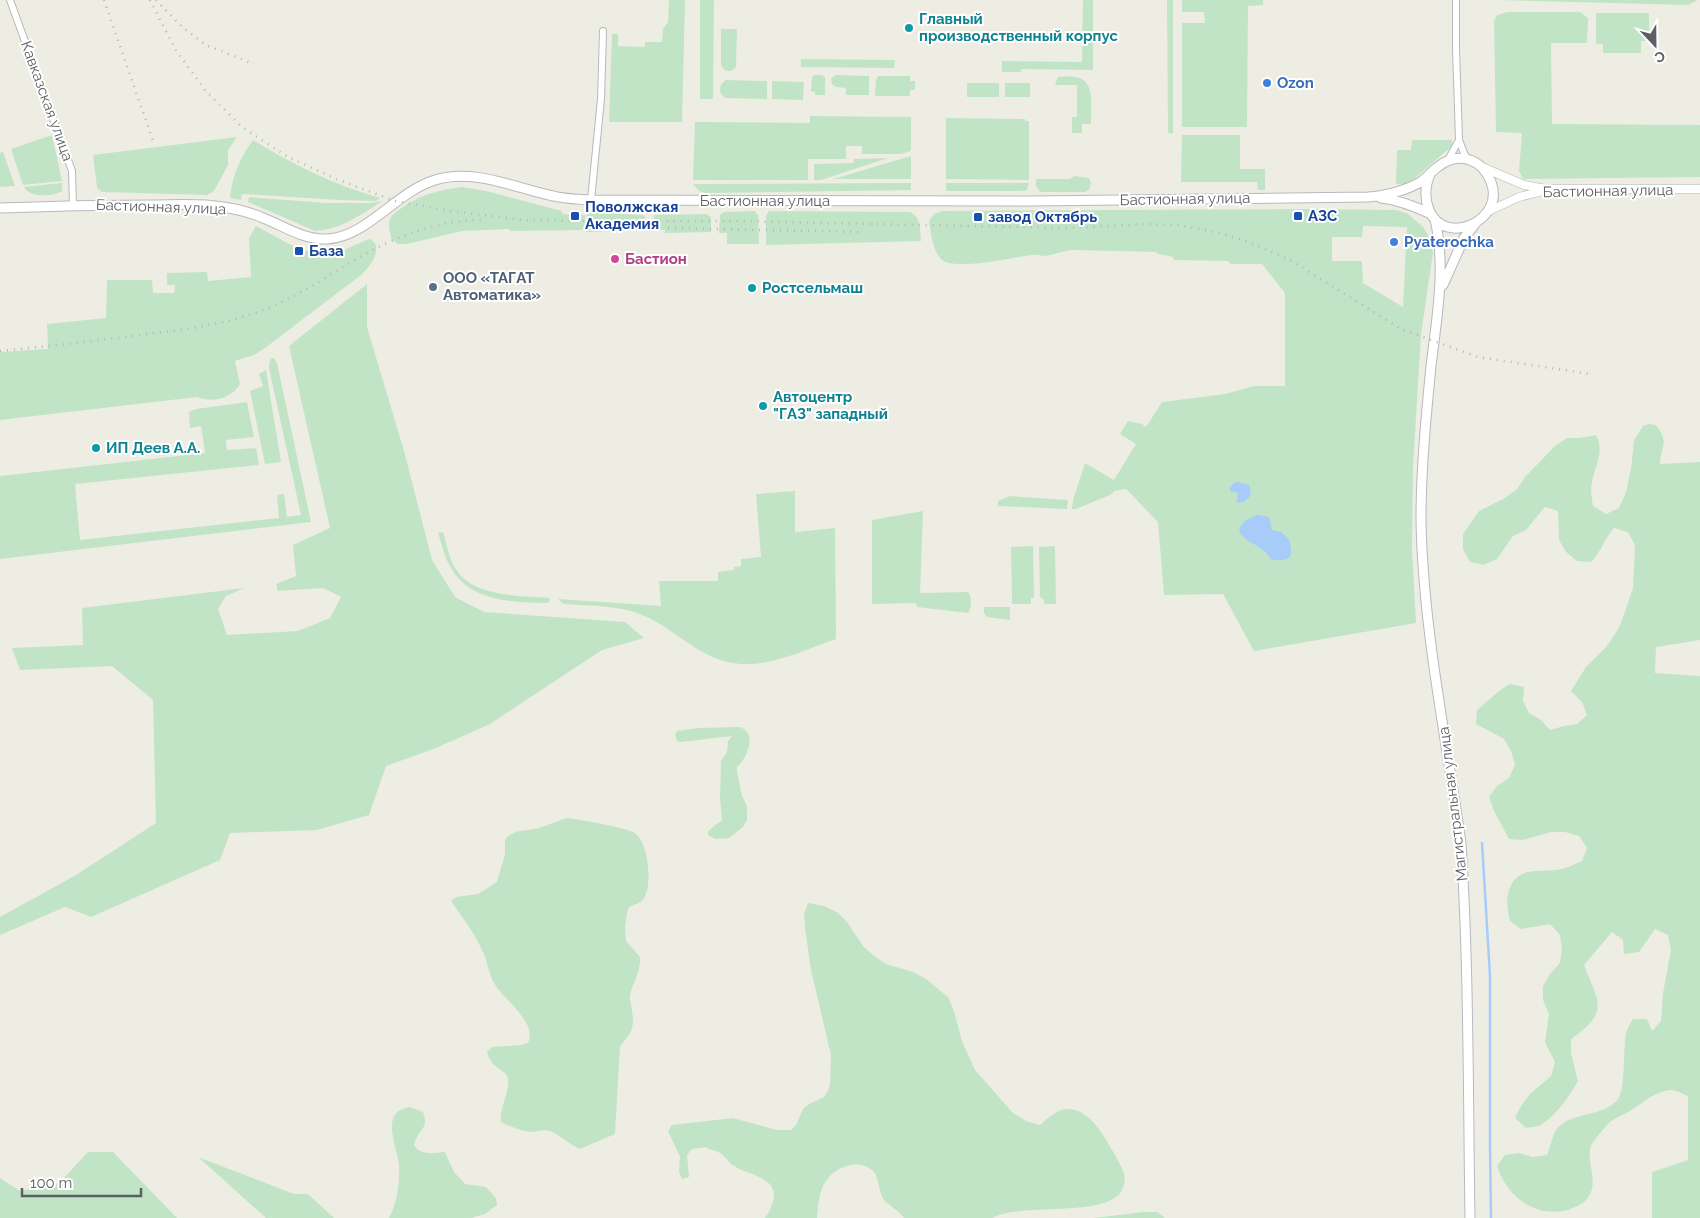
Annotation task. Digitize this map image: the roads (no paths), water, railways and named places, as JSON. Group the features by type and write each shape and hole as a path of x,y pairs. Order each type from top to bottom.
{"main road":[{"path":"1373,197 1414,205 1433,216 1448,227 1466,227 1483,218 1493,202 1492,184 1482,167 1467,158 1448,160 1430,174 1427,182 1426,204 1433,216 1441,255 1440,289"},
{"name":"Бастионная улица","path":"0,208 73,205 216,206 241,210 303,236 329,239 354,231 395,201 422,185 447,177 466,176 555,196 591,200 1022,201 1373,197 1410,187 1422,181 1430,174"},
{"path":"1440,289 1464,238 1476,223"},
{"name":"Магистральная улица","path":"1440,289 1424,451 1422,520 1425,596 1462,859 1466,962 1470,1218"}],"street":[{"name":"Кавказская улица","path":"10,0 72,171 73,205"},
{"path":"1456,0 1459,140 1467,158"},
{"path":"591,200 601,99 604,31"},
{"path":"1448,160 1459,140"},
{"path":"1482,167 1524,185 1551,189"},
{"name":"Бастионная улица","path":"1489,211 1519,197 1551,189 1700,189"}],"water":[{"path":"1238,482 1249,485 1251,492 1247,500 1237,503 1238,493 1230,491 1230,487"},
{"path":"1257,515 1269,517 1272,530 1281,532 1289,539 1291,553 1289,558 1272,560 1239,531 1243,523"}],"waterway":[{"path":"1482,843 1490,976 1491,1218"}],"railway":[{"path":"104,0 153,141"},
{"path":"150,0 175,49 205,90 242,127 288,157 336,179 395,201 457,212 524,220 732,221 1069,228 1147,224 1179,225 1220,233 1251,243 1290,260 1401,329 1478,357 1590,374"},
{"path":"156,0 181,26 206,45 254,64"},
{"path":"0,351 174,331 242,317 285,301 395,239 438,225 481,220"},
{"path":"668,228 858,232"}],"place":[{"name":"Главный производственный корпус","path":"909,28"},
{"name":"Ozon","path":"1267,83"},
{"name":"Поволжская Академия","path":"575,216"},
{"name":"АЗС","path":"1298,216"},
{"name":"завод Октябрь","path":"978,217"},
{"name":"Pyaterochka","path":"1394,242"},
{"name":"База","path":"299,251"},
{"name":"Бастион","path":"615,259"},
{"name":"ООО «ТАГАТ Автоматика»","path":"433,287"},
{"name":"Ростсельмаш","path":"752,288"},
{"name":"Автоцентр \"ГАЗ\" западный","path":"763,406"},
{"name":"ИП Деев А.А.","path":"96,448"}]}
